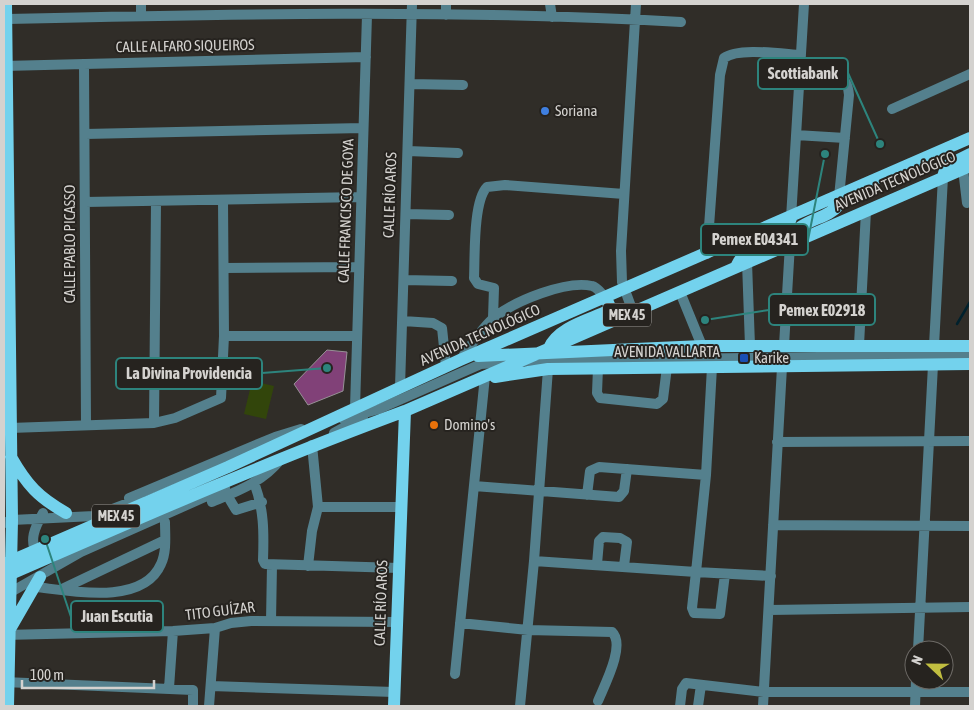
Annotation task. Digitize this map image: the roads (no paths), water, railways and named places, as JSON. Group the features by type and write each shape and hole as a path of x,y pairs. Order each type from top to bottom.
{"main road":[{"path":"6,4 6,205 10,428 6,683 8,706"},
{"name":"AVENIDA TECNOLÓGICO","path":"4,564 228,467 464,358 791,218 970,138"},
{"path":"943,177 946,166 970,154"},
{"name":"AVENIDA TECNOLÓGICO","path":"4,577 224,481 280,460 312,445 405,411 967,167"},
{"path":"790,244 792,235 798,227 835,210 839,205 839,197"},
{"path":"741,265 740,259 752,249 786,231 791,218"},
{"path":"544,351 560,333 608,311 610,306 606,298"},
{"name":"AVENIDA VALLARTA","path":"464,358 544,351 702,346 970,346"},
{"name":"AVENIDA VALLARTA","path":"485,376 498,377 548,369 970,364"},
{"name":"CALLE RÍO AROS","path":"394,706 405,411"},
{"path":"10,454 31,488 39,496 66,513"},
{"path":"8,633 38,582"}],"street":[{"path":"140,4 141,15"},
{"path":"274,4 275,15"},
{"path":"446,4 446,15"},
{"path":"550,4 552,18"},
{"path":"632,312 624,290 621,252 636,4"},
{"path":"791,218 804,4"},
{"path":"7,19 141,15 366,15 412,9 446,15 681,22"},
{"name":"CALLE RÍO AROS","path":"400,387 412,9"},
{"name":"CALLE FRANCISCO DE GOYA","path":"354,408 366,15"},
{"path":"708,254 720,75 724,58 732,53 748,52 801,55"},
{"name":"CALLE ALFARO SIQUEIROS","path":"6,66 366,57"},
{"name":"CALLE PABLO PICASSO","path":"84,64 86,424"},
{"path":"800,67 844,76 849,95 839,197"},
{"path":"892,109 970,74"},
{"path":"410,84 463,85"},
{"path":"84,134 363,128"},
{"path":"796,135 845,138"},
{"path":"408,150 458,153"},
{"path":"966,203 967,167"},
{"path":"934,346 943,177"},
{"path":"493,318 494,288 478,284 474,278 477,220 481,195 487,187 501,185 624,194"},
{"path":"85,202 361,197"},
{"path":"10,428 154,423 175,418 221,398 224,336 223,200"},
{"path":"154,423 156,202"},
{"path":"859,345 866,210"},
{"path":"406,214 449,215"},
{"path":"784,346 790,244"},
{"path":"741,265 750,346"},
{"path":"224,268 359,267"},
{"path":"404,280 452,281"},
{"path":"464,358 493,318 524,300 570,286 594,286 606,298"},
{"path":"680,292 702,346"},
{"path":"402,321 433,323 442,328 446,366"},
{"path":"224,336 356,336"},
{"path":"308,566 312,531 318,507 312,445 379,409 481,364 519,361 970,355"},
{"path":"919,640 932,365"},
{"path":"598,368 597,393 600,398 657,404 663,400 667,367"},
{"path":"763,706 782,367"},
{"path":"712,368 706,475 692,608 694,613 717,616 721,611 725,574"},
{"path":"520,706 534,561 548,369"},
{"path":"455,674 485,376"},
{"path":"8,522 107,507 275,437 379,409"},
{"path":"42,516 94,516 312,428"},
{"path":"777,442 970,441"},
{"path":"7,595 38,582 54,569 254,482 269,473 280,460"},
{"path":"7,595 81,552 200,500 280,460"},
{"path":"587,496 592,469 599,467 706,475"},
{"path":"474,486 587,496 621,496 624,491 627,469"},
{"path":"254,482 262,502 264,526 262,560 265,564 399,568"},
{"path":"227,495 236,510 262,502"},
{"path":"318,507 401,508"},
{"path":"42,516 33,538 33,546 40,558 54,569"},
{"path":"38,582 61,590 118,592 138,586 150,578 161,565 165,540 165,522"},
{"path":"773,525 970,526"},
{"path":"597,564 599,541 603,537 620,538 627,542 624,566"},
{"path":"61,590 165,540"},
{"path":"534,561 770,576"},
{"path":"271,621 272,565"},
{"path":"769,610 970,607"},
{"name":"TITO GUÍZAR","path":"169,688 173,631 215,628 231,623 271,621 397,622"},
{"path":"460,624 528,630 605,632 615,635 617,645 615,657 598,701"},
{"path":"209,706 215,628"},
{"path":"8,633 173,631"},
{"path":"6,683 193,690 193,706"},
{"path":"680,706 684,684 764,692 970,692"},
{"path":"698,706 700,685"},
{"path":"211,686 394,692"},
{"path":"914,706 915,690"}],"waterway":[{"path":"957,324 970,302"}],"place":[{"name":"Soriana","path":"545,111"},
{"name":"Scottiabank","path":"880,144"},
{"name":"Pemex E04341","path":"825,154"},
{"name":"Pemex E02918","path":"705,320"},
{"name":"Karike","path":"744,358"},
{"name":"La Divina Providencia","path":"327,368"},
{"name":"Domino's","path":"434,425"},
{"name":"Juan Escutia","path":"45,539"}]}
